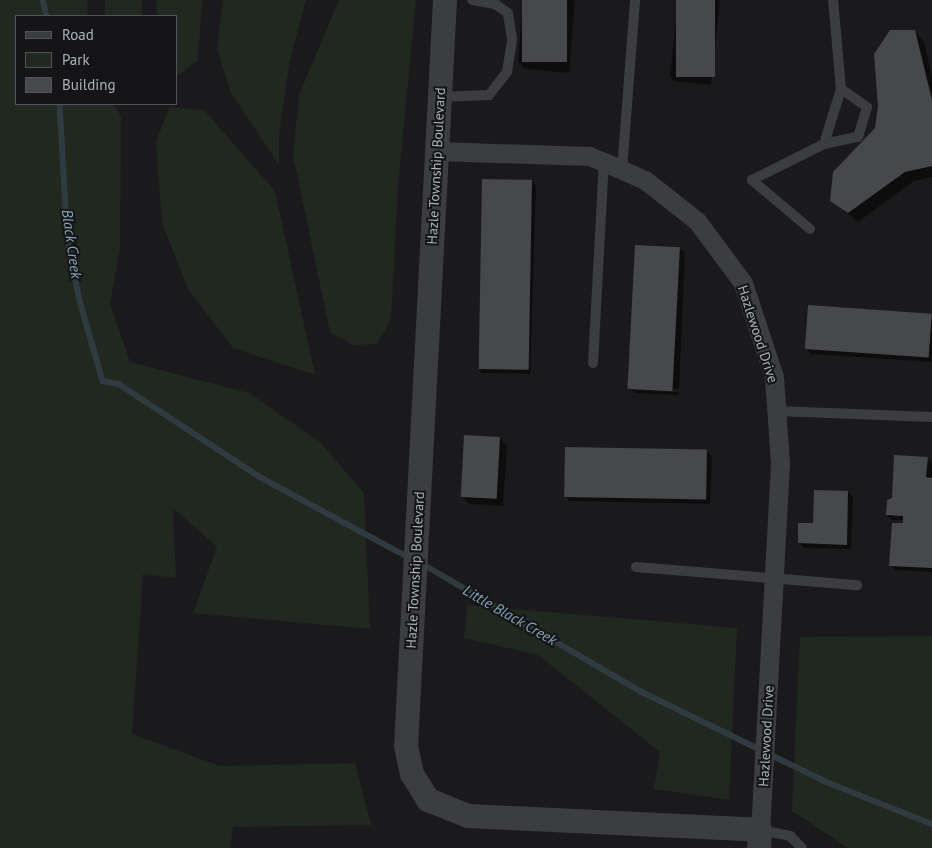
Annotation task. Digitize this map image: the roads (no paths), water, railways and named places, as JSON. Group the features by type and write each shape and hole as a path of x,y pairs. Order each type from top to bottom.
{"street":[{"name":"Hazle Township Boulevard","path":"445,0 406,746 412,774 428,800 468,816 760,839"},
{"name":"Hazlewood Drive","path":"437,151 589,156 604,162 645,180 697,221 743,283 774,377 780,463 760,839"}],"lane":[{"path":"439,96 489,94 507,72 512,39 508,13 495,4 472,0"},
{"path":"622,170 635,0"},
{"path":"824,144 841,89 833,0"},
{"path":"810,228 752,180 824,144 858,137 867,107 841,89"},
{"path":"593,363 604,162"},
{"path":"776,411 932,417"},
{"path":"636,567 857,584"},
{"path":"760,839 790,836 802,848"}],"waterway":[{"name":"Black Creek","path":"43,0 47,15"},
{"name":"Little Black Creek","path":"60,105 68,241 80,301 103,381 119,384 260,477 410,558"},
{"name":"Little Black Creek","path":"421,563 640,691 829,783 932,824"}]}
